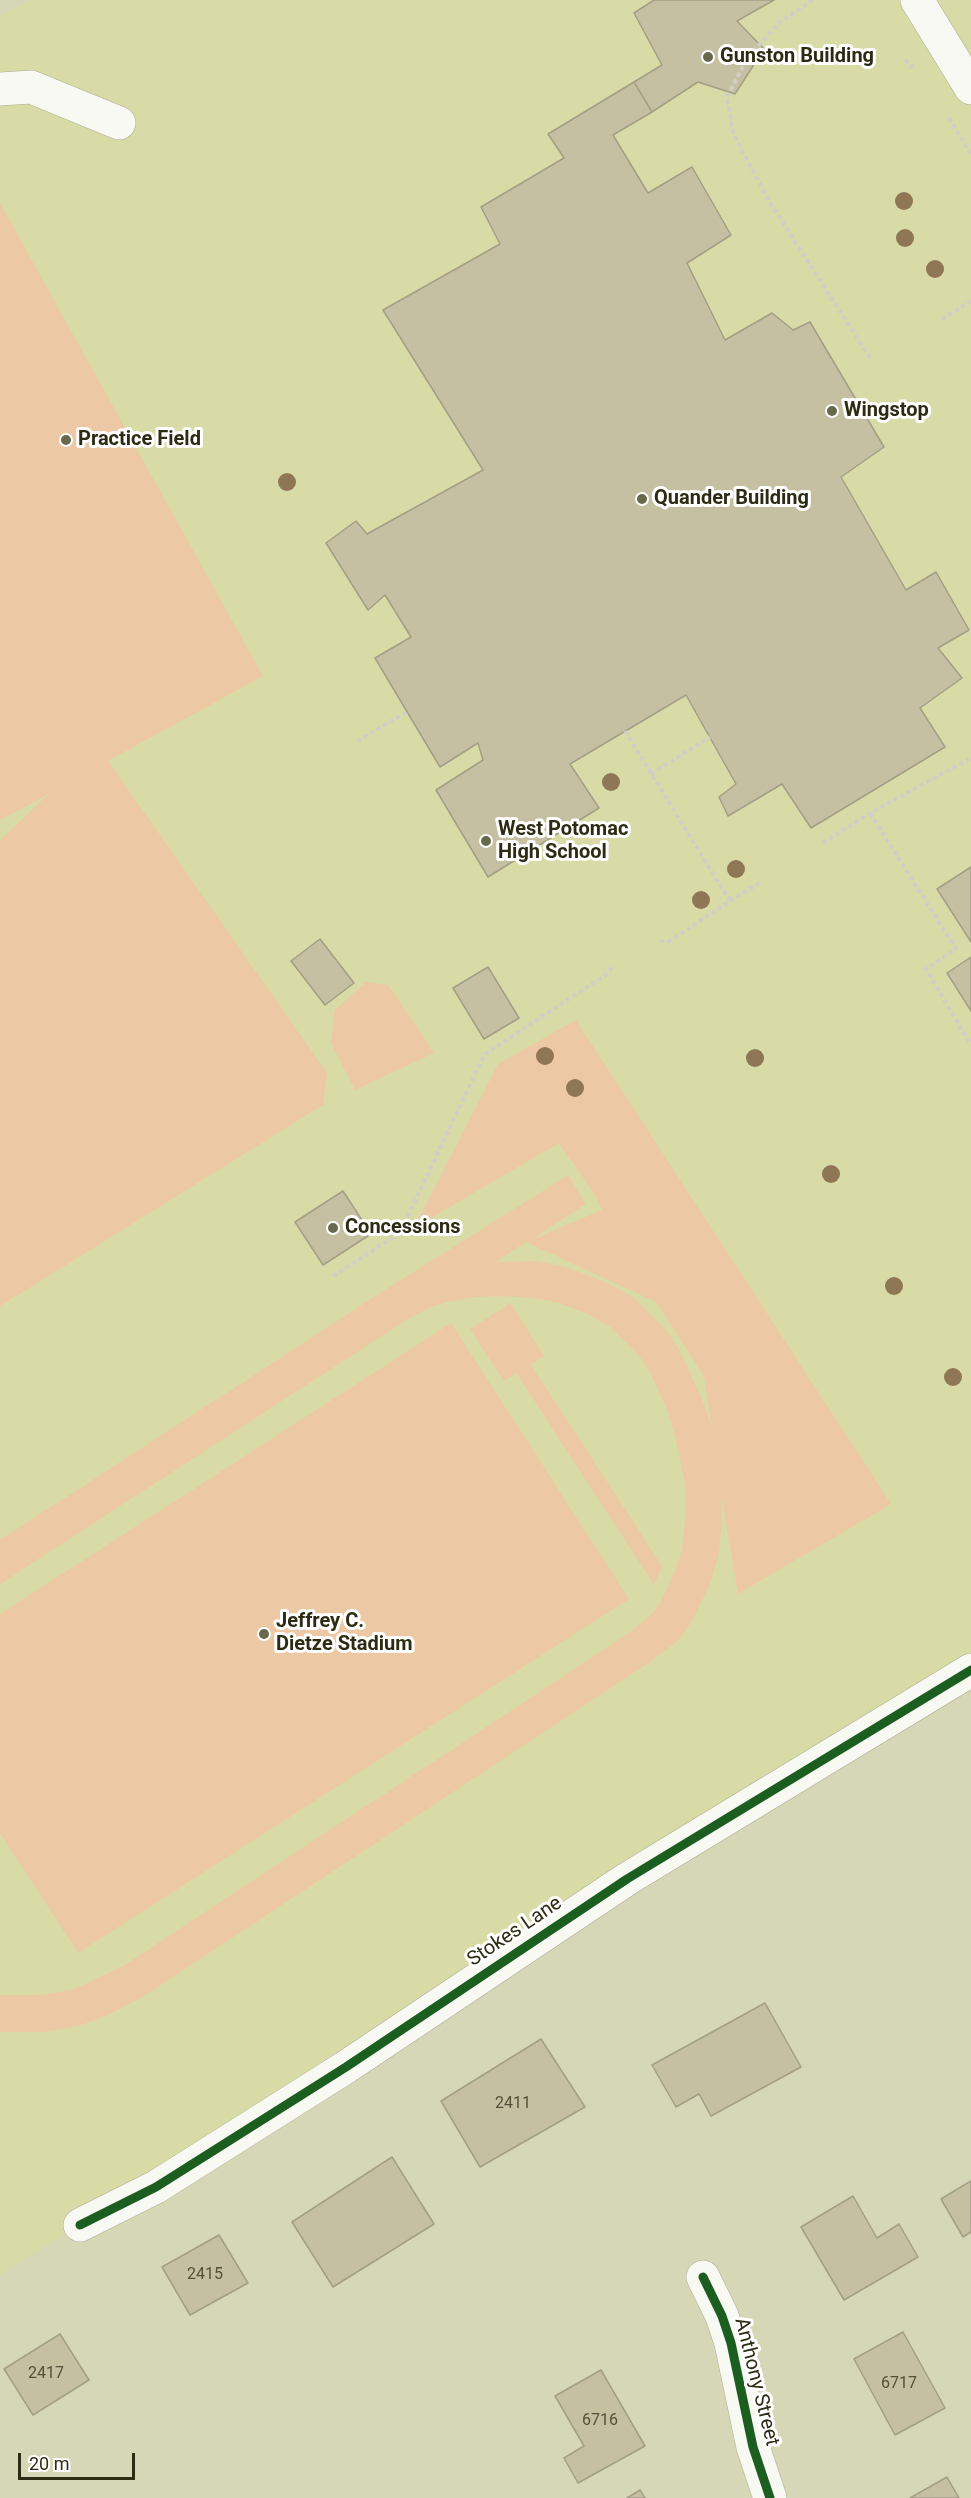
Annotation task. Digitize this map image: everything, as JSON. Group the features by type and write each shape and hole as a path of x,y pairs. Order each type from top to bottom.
{"street":[{"path":"917,0 971,88"},
{"path":"0,89 31,87 119,123"},
{"name":"Stokes Lane","path":"80,2225 156,2187 346,2067 627,1879 971,1670"},
{"name":"Anthony Street","path":"703,2277 722,2316 731,2343 753,2447 770,2498"}],"path":[{"path":"813,0 780,22 748,57 728,98 733,133 769,201 870,358"},
{"path":"942,319 971,301"},
{"path":"357,741 407,712"},
{"path":"625,731 730,901"},
{"path":"651,774 710,736"},
{"path":"823,843 870,813 971,758"},
{"path":"870,813 956,949 926,969 971,1045"},
{"path":"657,940 668,942 761,882"},
{"path":"333,1276 400,1233 484,1055 608,973 614,964"}],"shaded area":[{"name":"West Potomac High School","path":"31,0 971,0 971,1668 0,2275 0,15"},
{"path":"0,203 263,676 108,761 327,1073 323,1105 0,1306 0,840 49,794 0,820"},
{"path":"366,982 388,985 434,1053 355,1090 331,1043 335,1010"},
{"path":"576,1020 891,1504 738,1594 722,1498 718,1558 710,1584 692,1621 679,1640 650,1662 141,1998 106,2016 81,2025 46,2032 0,2032 0,1995 42,1995 72,1990 123,1966 629,1633 652,1614 660,1603 682,1550 686,1488 667,1410 650,1372 638,1354 610,1327 590,1315 559,1303 534,1298 503,1296 474,1297 447,1302 408,1319 0,1584 0,1540 388,1288 568,1175 586,1204 531,1240 602,1210 595,1195 559,1143 414,1228 498,1064","holes":["526,1242 656,1302 704,1376 712,1427 682,1355 667,1331 633,1297 605,1282 569,1268 537,1261 495,1262"]},
{"path":"510,1303 544,1356 531,1365 662,1566 654,1585 517,1374 504,1381 470,1329"},
{"path":"451,1323 629,1599 78,1953 0,1833 0,1614"}],"building":[{"name":"Gunston Building","path":"654,0 774,0 737,21 764,49 735,94 698,82 652,112 634,82 662,65 634,13"},
{"name":"Quander Building","path":"634,82 652,112 613,135 648,193 692,167 731,235 687,263 725,340 772,313 793,330 810,322 884,447 841,477 906,590 936,572 969,630 938,648 962,678 920,708 945,747 811,828 782,784 728,816 719,797 736,784 686,695 570,764 599,808 488,877 436,790 483,760 478,743 440,767 375,658 411,637 385,595 368,610 326,543 356,521 367,534 483,470 383,310 500,244 481,207 564,158 548,134"},
{"path":"971,867 971,942 937,889"},
{"path":"320,939 354,983 325,1005 291,961"},
{"path":"971,957 971,1011 947,973"},
{"path":"488,967 519,1018 484,1039 453,988"},
{"name":"Concessions","path":"343,1191 371,1234 323,1265 295,1222"},
{"path":"765,2003 801,2067 711,2116 699,2094 676,2107 652,2065"},
{"path":"541,2039 585,2107 480,2167 441,2101"},
{"path":"392,2157 434,2224 333,2287 292,2222"},
{"path":"971,2181 971,2232 963,2237 941,2199"},
{"path":"853,2196 877,2238 899,2224 918,2257 844,2300 801,2227"},
{"path":"219,2235 248,2283 190,2315 162,2267"},
{"path":"903,2332 945,2408 895,2435 854,2359"},
{"path":"60,2334 89,2380 33,2415 4,2369"},
{"path":"601,2370 645,2446 578,2483 564,2458 584,2446 555,2396"},
{"path":"947,2477 959,2498 910,2498"},
{"path":"640,2490 645,2498 627,2498"}],"cycle path":[{"path":"80,2225 156,2187 346,2067 627,1879 971,1670"},
{"path":"703,2277 722,2316 731,2343 753,2447 770,2498"}],"place":[{"name":"Gunston Building","path":"708,57"},
{"name":"Wingstop","path":"832,411"},
{"name":"Practice Field","path":"66,440"},
{"name":"Quander Building","path":"642,499"},
{"name":"West Potomac High School","path":"486,841"},
{"name":"Concessions","path":"333,1228"},
{"name":"Jeffrey C. Dietze Stadium","path":"264,1634"}]}
